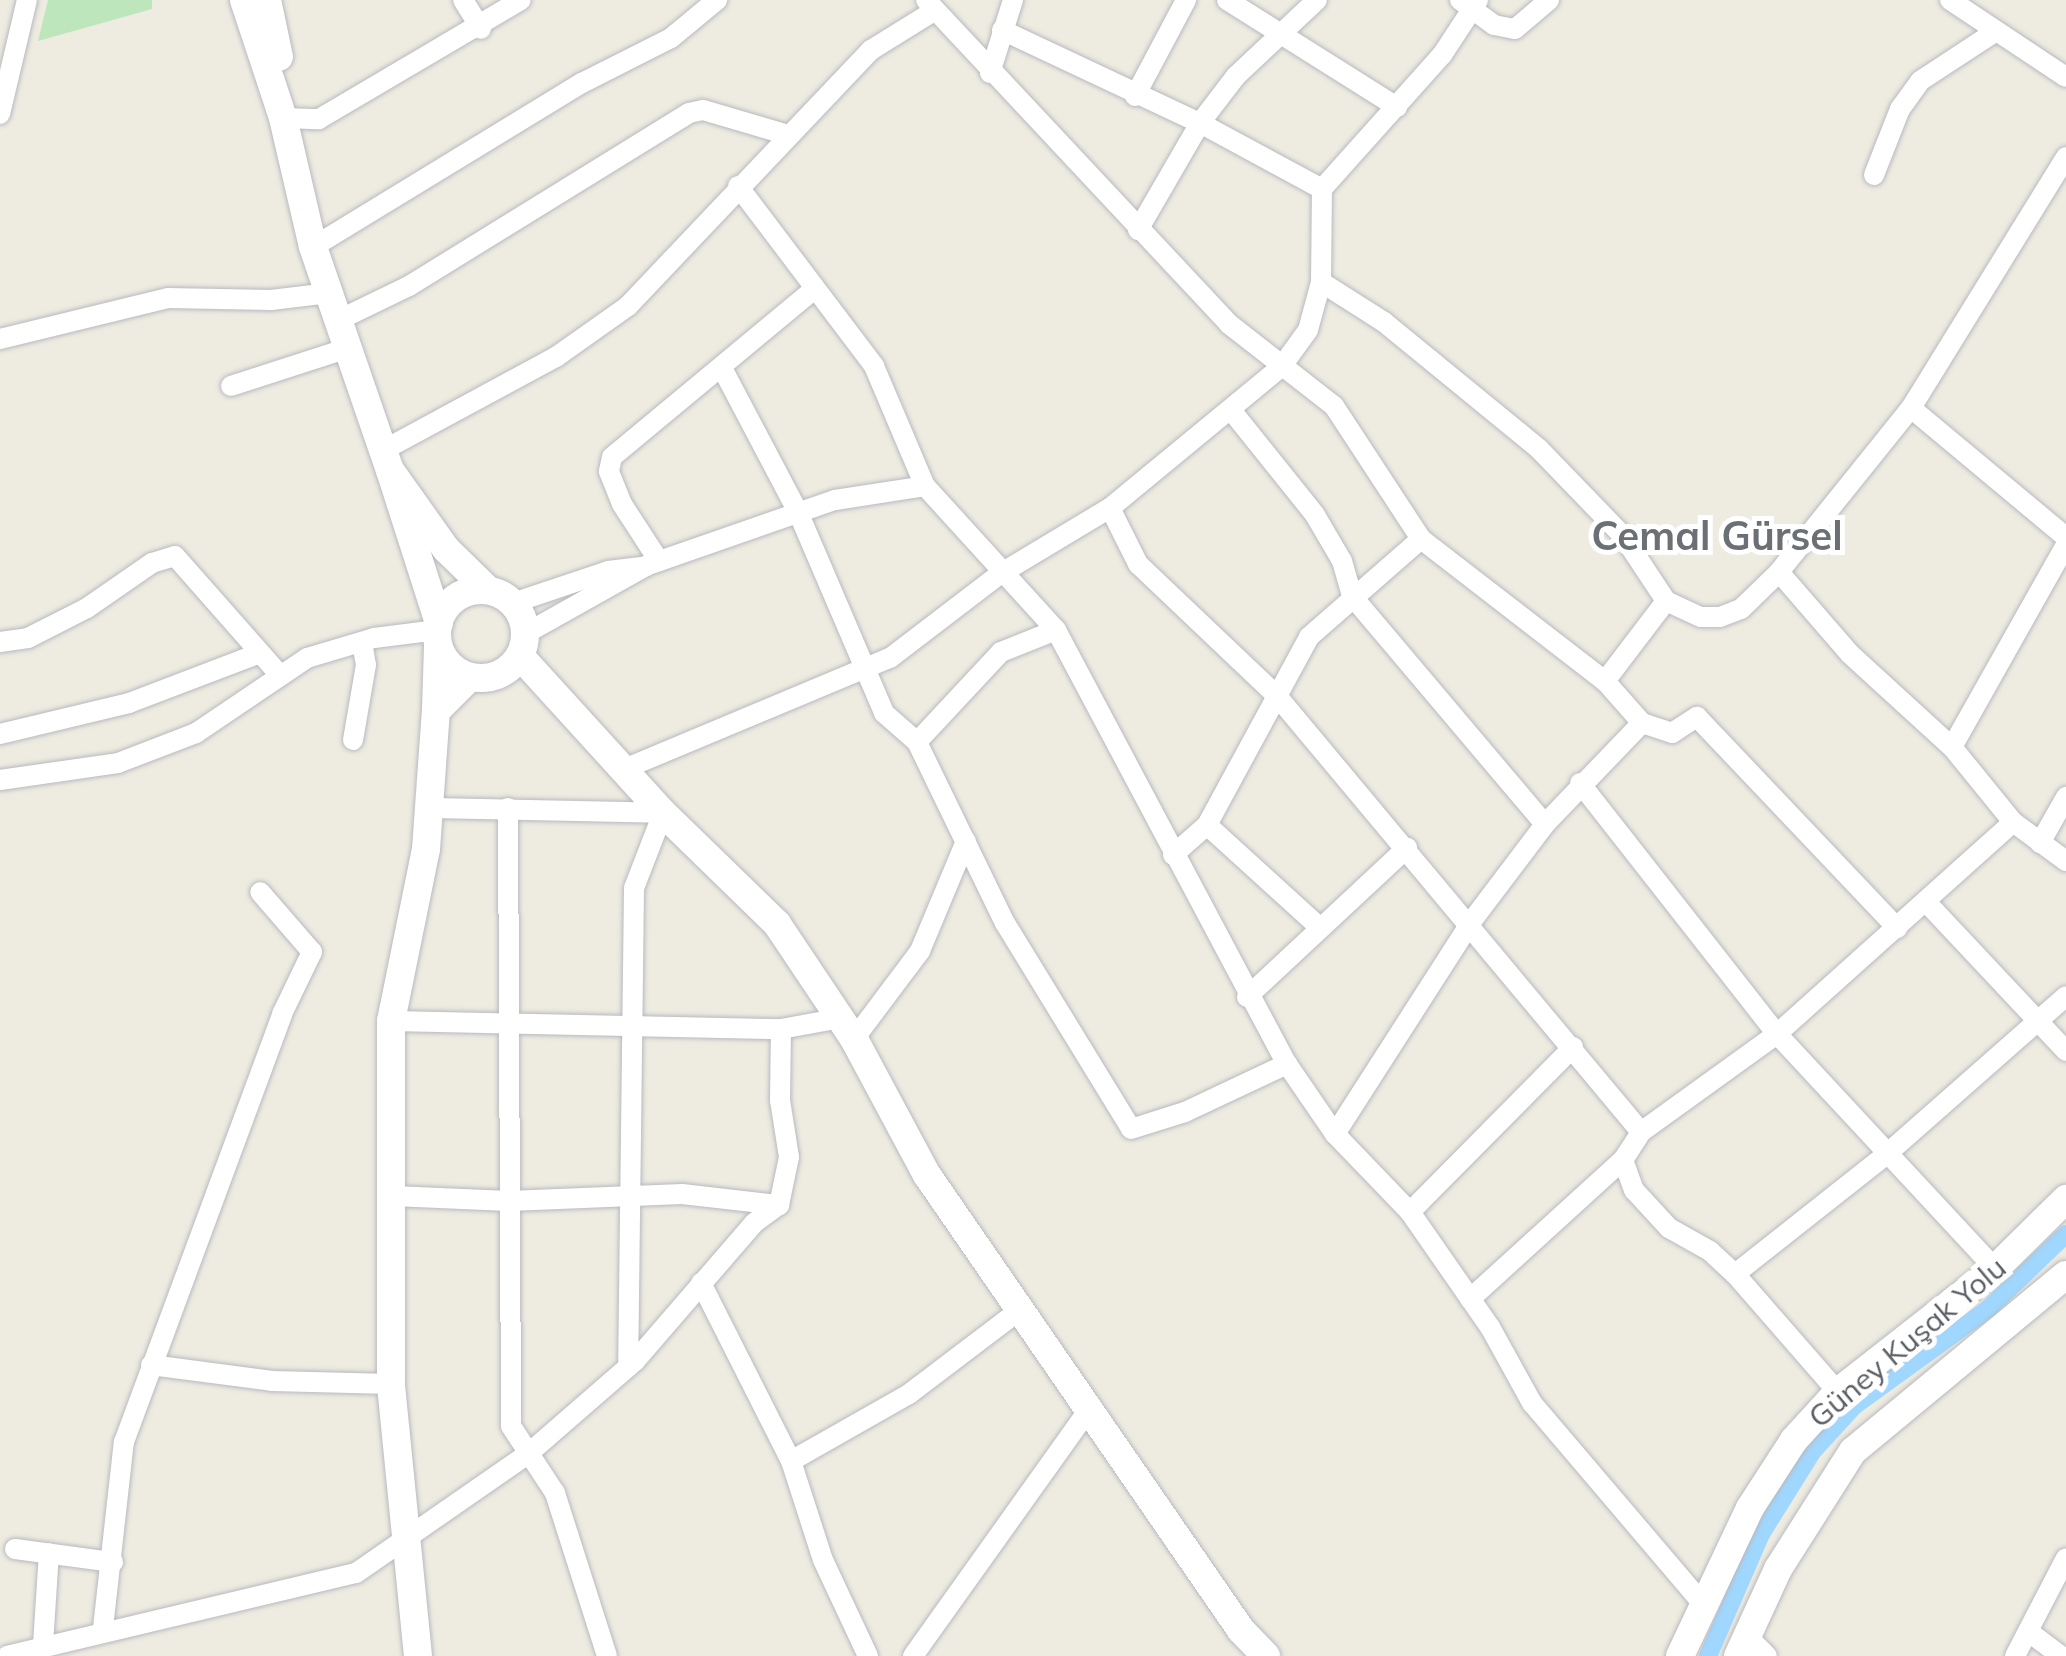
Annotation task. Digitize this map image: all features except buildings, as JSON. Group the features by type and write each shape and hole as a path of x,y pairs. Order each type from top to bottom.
{"main road":[{"path":"244,0 282,118 313,246 438,633 455,670 470,677 498,675 522,645"},
{"path":"267,0 282,73 282,118"},
{"path":"385,461 437,538 501,596 522,645 624,770 663,813 753,895 848,1029 927,1175 1092,1406 1240,1630 1266,1656"},
{"path":"418,1656 391,1384 391,1021 430,808 438,633 460,594 501,596"},
{"path":"436,711 470,677"},
{"name":"Güney Kuşak Yolu","path":"1680,1656 1750,1508 1794,1440 1838,1392 1996,1269 2066,1199"},
{"name":"Güney Kuşak Yolu","path":"1750,1649 1778,1569 1853,1452 2066,1275"}],"street":[{"path":"0,114 27,0"},
{"path":"463,0 481,29"},
{"path":"282,118 319,119 481,29 521,0"},
{"path":"313,246 582,82 671,38 717,0"},
{"path":"990,73 1013,0"},
{"path":"1136,96 1186,0"},
{"path":"1228,0 1397,107"},
{"path":"1138,230 1200,123 1281,31 1316,0"},
{"path":"624,770 866,670 1000,574 1110,508 1231,410 1282,366 1308,330 1322,282 1322,189 1397,107 1471,4 1516,29 1550,0"},
{"path":"1950,0 2066,78"},
{"path":"385,461 556,358 628,306 738,186 872,50 930,5 1229,324 1334,406 1362,439 1421,539 1605,681 1642,723 1672,733 1697,717 1897,928"},
{"path":"1002,30 1200,123 1322,189"},
{"path":"1874,175 1900,108 1920,81 1996,31"},
{"path":"339,320 409,286 689,114 703,110 788,134"},
{"path":"1322,282 1384,322 1540,448 1623,536 1666,601 1701,617 1720,618 1741,609 1779,572 1911,408 2066,157"},
{"path":"738,186 874,366 925,486 1000,574 1056,630 1247,997 1287,1064 1335,1134 1410,1212 1470,1299 1532,1402 1704,1605"},
{"path":"653,564 622,504 609,470 612,457 814,289"},
{"path":"0,339 168,298 330,293"},
{"path":"231,386 348,348"},
{"path":"722,368 798,512 884,712 917,742 1005,923 1131,1129 1185,1112 1287,1064"},
{"path":"1911,408 2066,541 1952,747"},
{"path":"1231,410 1315,515 1342,561 1352,596 1545,824"},
{"path":"501,596 653,564 872,490 925,486"},
{"path":"1110,508 1138,564 1277,696 1472,922 1641,1132"},
{"path":"1173,855 1206,825 1310,637 1421,539"},
{"path":"0,642 28,638 175,556 280,675"},
{"path":"522,645 653,564"},
{"path":"1779,572 1850,654 1952,747 2013,822 2066,862"},
{"path":"1605,681 1666,601"},
{"path":"917,742 1001,652 1056,630"},
{"path":"0,780 118,762 196,732 308,658 362,642 438,633"},
{"path":"353,740 366,665 362,642"},
{"path":"0,734 129,703 260,653"},
{"path":"1335,1134 1472,922 1545,824 1642,723"},
{"path":"1580,784 1777,1034 1996,1269"},
{"path":"2040,843 2066,797"},
{"path":"430,808 663,813 634,888 626,1200 628,1367"},
{"path":"508,808 511,1426 555,1493 606,1656"},
{"path":"1470,1299 1623,1160 1641,1132 1777,1034 2013,822"},
{"path":"1206,825 1320,928"},
{"path":"391,1021 632,1022 848,1029 920,952 966,841"},
{"path":"1247,997 1408,848"},
{"path":"102,1628 113,1562 124,1442 282,1014 312,952 260,892"},
{"path":"1927,903 2066,1051"},
{"path":"1735,1274 1888,1154 2066,996"},
{"path":"7,1656 102,1628 356,1574 406,1543 528,1454 628,1367 754,1223 779,1206 789,1157 780,1100 781,1029"},
{"path":"1410,1212 1573,1047"},
{"path":"1623,1160 1634,1190 1669,1228 1710,1250 1735,1274 1838,1392"},
{"path":"393,1196 509,1202 626,1200 682,1194 779,1206"},
{"path":"700,1284 791,1461 823,1560 864,1654"},
{"path":"791,1461 909,1394 1021,1309"},
{"path":"151,1364 272,1380 391,1384"},
{"path":"913,1656 1092,1406"},
{"path":"16,1548 113,1562"},
{"path":"43,1646 49,1553"},
{"path":"2015,1656 2066,1558"},
{"path":"2029,1632 2061,1656"}],"green space":[{"path":"48,0 152,0 152,9 38,41"}],"waterway":[{"path":"1708,1656 1761,1534 1812,1452 1854,1406 1988,1309 2066,1234"}],"district":[{"name":"Cemal Gürsel","path":"1717,535"}]}
